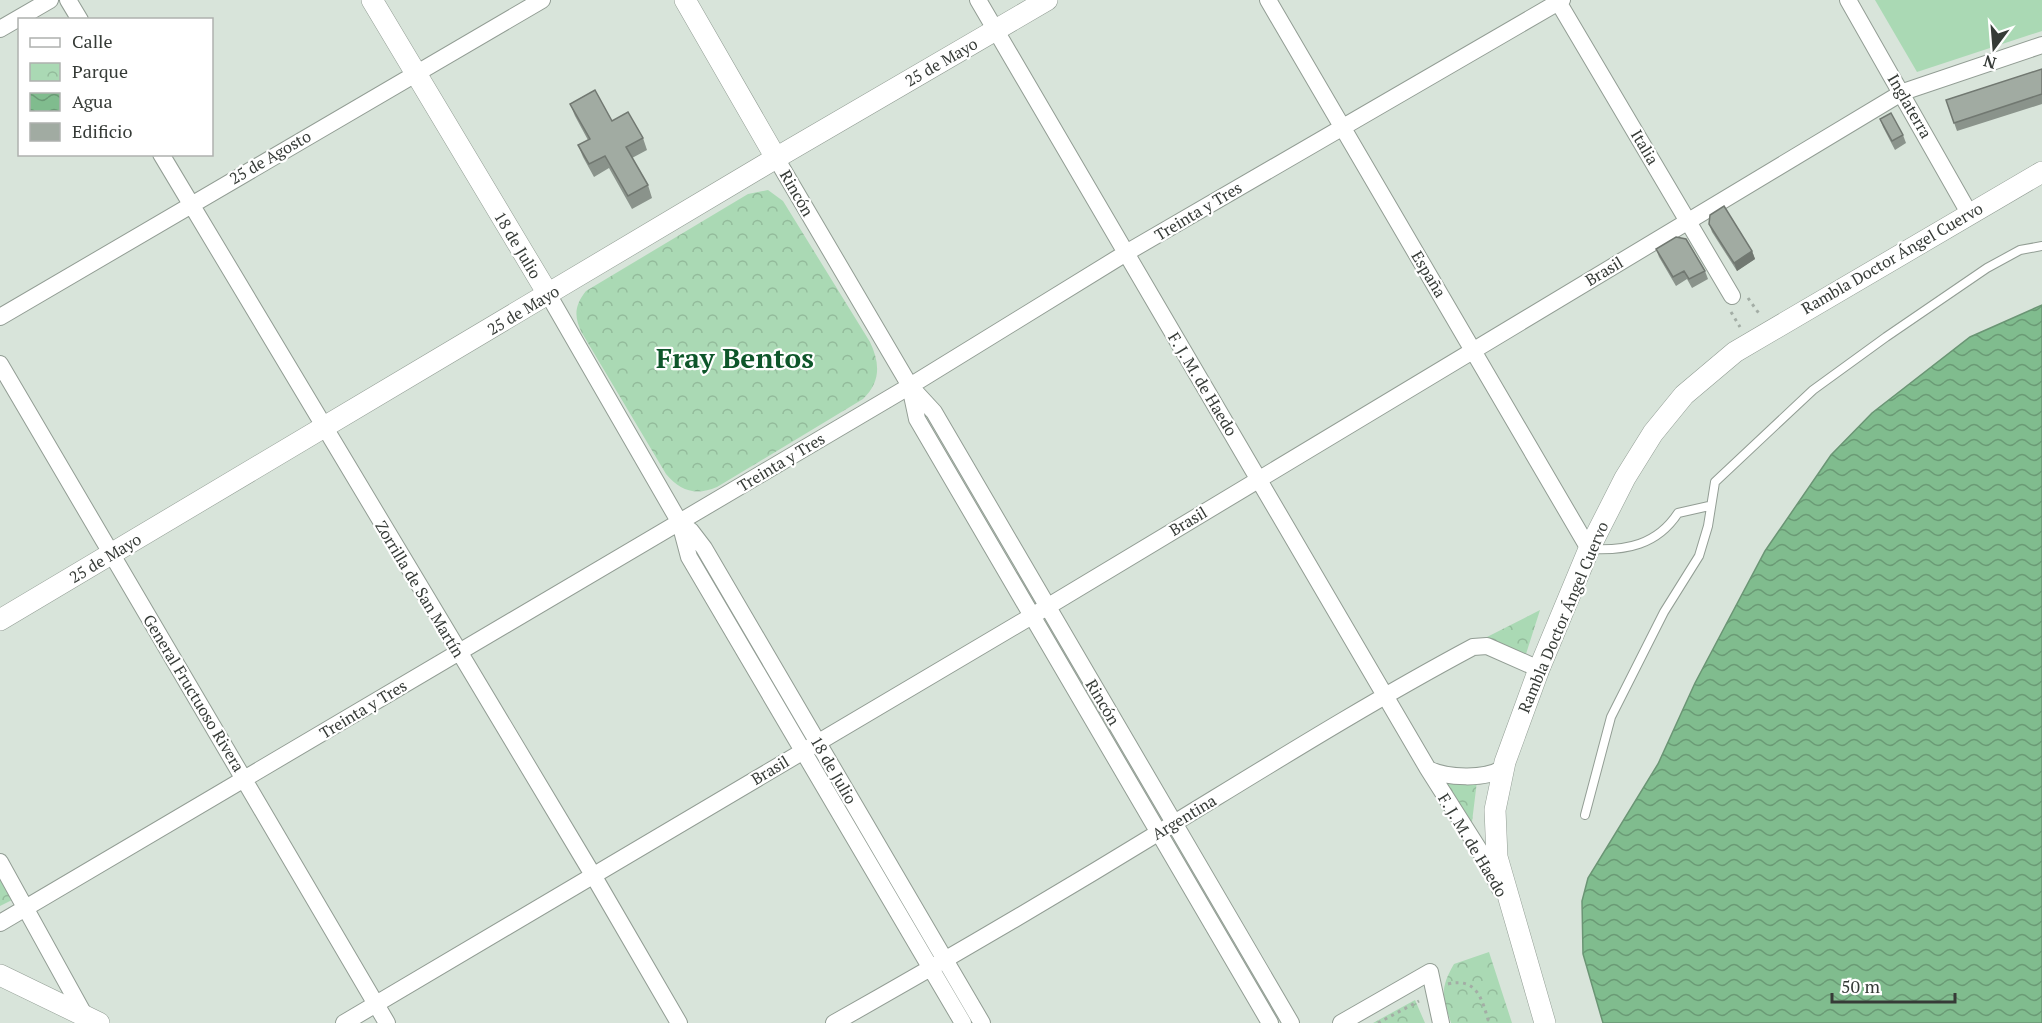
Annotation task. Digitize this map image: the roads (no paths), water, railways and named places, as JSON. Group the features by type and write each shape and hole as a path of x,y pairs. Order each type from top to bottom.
{"street":[{"path":"19,18 50,0"},
{"path":"68,0 79,18"},
{"name":"18 de Julio","path":"372,0 548,294 680,523 692,531 704,548 809,746 938,964 982,1023"},
{"name":"25 de Agosto","path":"0,317 542,0"},
{"name":"Rincón","path":"685,0 910,386 934,412 1291,1023"},
{"name":"F. J. M. de Haedo","path":"978,0 1384,695 1485,859 1517,923"},
{"name":"25 de Mayo","path":"0,620 325,429 776,158 1047,0"},
{"name":"España","path":"1268,0 1589,549"},
{"name":"Inglaterra","path":"1848,0 1903,92 1970,213"},
{"name":"Treinta y Tres","path":"0,922 680,523 910,386 1126,253 1559,1"},
{"name":"Italia","path":"1559,1 1689,220 1737,293"},
{"path":"0,29 18,19"},
{"name":"Brasil","path":"344,1023 809,746 1047,608 1259,478 1475,351 1903,92 2042,45"},
{"name":"Zorrilla de San Martín","path":"161,156 593,875 679,1023"},
{"name":"Rambla Doctor Ángel Cuervo","path":"1545,1023 1495,842 1495,810 1503,768 1539,669 1589,549 1625,478 1653,433 1702,377 1759,337 2042,172"},
{"name":"General Fructuoso Rivera","path":"0,364 387,1023"},
{"name":"Rincón","path":"910,386 917,419 1270,1023"},
{"name":"Argentina","path":"834,1023 1158,834 1384,695 1473,647 1487,646 1539,669"},
{"name":"F. J. M. de Haedo","path":"1428,769 1444,774 1490,775 1503,768"},
{"path":"0,862 92,1020"},
{"name":"18 de Julio","path":"938,964 963,1023"},
{"path":"1341,1023 1430,972 1441,1023"},
{"path":"0,975 92,1020"}],"lane":[{"path":"1585,815 1611,717 1664,612 1699,556 1708,526 1714,482 1813,390 1987,268 2020,250 2042,246"},
{"path":"1589,549 1618,550 1641,543 1668,529 1678,513 1709,506"}],"water":[{"path":"2042,305 2042,1023 1603,1023 1583,954 1582,901 1588,878 1658,764 1695,683 1765,551 1831,455 1872,413 1970,337"}],"district":[{"name":"Fray Bentos","path":"735,358"}]}
